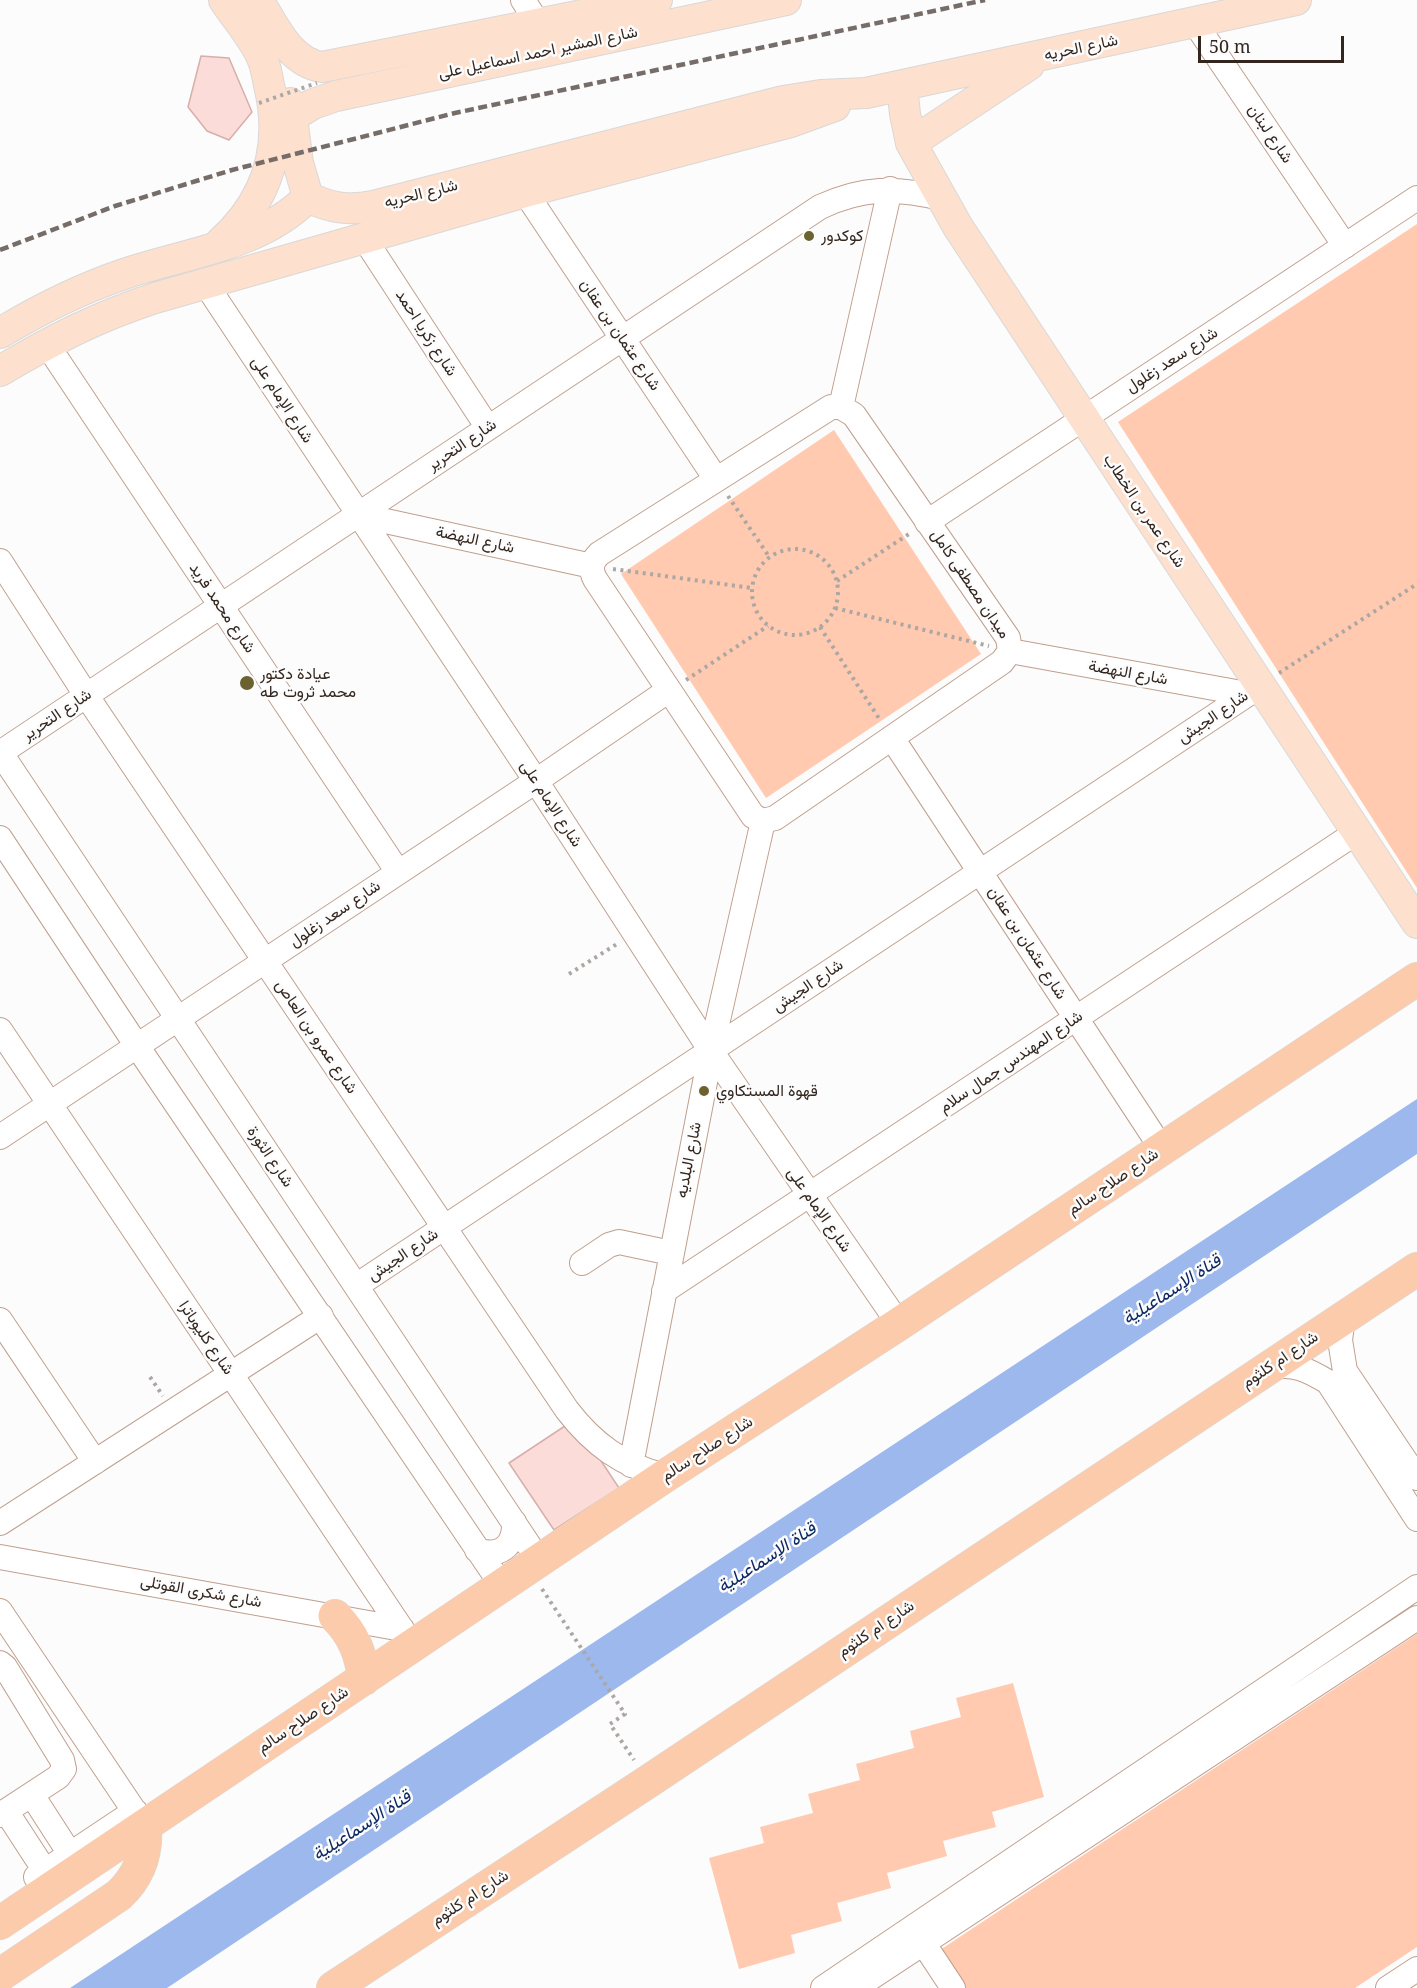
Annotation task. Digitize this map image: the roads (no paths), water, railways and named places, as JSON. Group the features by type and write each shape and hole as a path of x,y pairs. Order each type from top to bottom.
{"highway":[{"name":"شارع صلاح سالم","path":"0,1923 140,1819 363,1679 407,1638 503,1587 665,1476 899,1324 1417,980"},
{"name":"شارع ام كلثوم","path":"333,1988 1417,1269"},
{"path":"335,1616 345,1626 359,1651 363,1679"},
{"path":"0,1975 118,1895 130,1884 139,1870 144,1855 140,1819"}],"main road":[{"path":"0,333 43,308 84,289 126,273 258,233 295,210 308,197 298,164 293,116 286,92 224,0"},
{"name":"شارع المشير احمد اسماعيل على","path":"258,0 292,52 324,75 657,0"},
{"name":"شارع المشير احمد اسماعيل على","path":"293,116 314,104 336,96 786,0"},
{"name":"شارع الحريه","path":"308,197 324,205 356,209 783,101 820,95 866,93 902,86 1296,0"},
{"path":"216,247 238,225 256,201 272,163 275,120 273,99 262,57"},
{"path":"911,143 1041,57"},
{"name":"شارع عمر بن الخطاب","path":"902,86 911,143 940,198 1083,419 1253,690 1357,832 1417,923"},
{"name":"شارع الحريه","path":"0,371 46,343 118,310 525,192 792,122 866,93"}],"street":[{"path":"523,0 539,25"},
{"name":"شارع لبنان","path":"1195,23 1345,246"},
{"path":"764,821 753,816 595,579 592,566 599,554 822,411 831,407 841,407 890,189"},
{"name":"شارع التحرير","path":"0,752 820,207 854,194 890,189 940,198"},
{"name":"شارع عثمان بن عفان","path":"525,192 716,479"},
{"name":"شارع سعد زغلول","path":"927,522 1417,198"},
{"name":"شارع زكريا احمد","path":"364,238 488,428"},
{"name":"شارع الإمام على","path":"205,283 536,781 711,1051 899,1324"},
{"name":"شارع محمد فريد","path":"46,343 398,872"},
{"name":"ميدان مصطفى كامل","path":"764,821 775,818 1002,662 1010,651 1008,638 854,415 841,407"},
{"name":"شارع النهضة","path":"358,515 592,566"},
{"name":"شارع عمرو بن العاص","path":"0,561 86,695 580,1427 604,1449 631,1465 665,1476"},
{"name":"شارع النهضة","path":"1010,651 1253,690"},
{"name":"شارع سعد زغلول","path":"0,1137 669,690"},
{"name":"شارع الجيش","path":"356,1286 1253,690"},
{"name":"شارع عثمان بن عفان","path":"892,738 1162,1149"},
{"name":"شارع الثورة","path":"0,752 513,1522 535,1565"},
{"name":"شارع البلديه","path":"631,1465 711,1051 764,821"},
{"name":"شارع المهندس جمال سلام","path":"664,1291 1357,832"},
{"path":"0,838 137,1046 503,1587"},
{"name":"شارع كليوباترا","path":"3,1041 49,1104 407,1638"},
{"path":"582,1263 609,1245 619,1242 671,1253"},
{"path":"1349,1314 1342,1325 1340,1340 1345,1371 1417,1478"},
{"path":"0,1523 321,1316"},
{"path":"0,1320 95,1462"},
{"path":"1269,1368 1283,1365 1299,1368 1314,1373 1328,1382 1417,1519"},
{"path":"477,1550 486,1553 505,1548 514,1532 513,1522"},
{"name":"شارع شكرى القوتلى","path":"0,1557 335,1616 407,1638"},
{"path":"855,1988 918,1935 1417,1587"},
{"path":"0,1611 140,1819 70,1854 41,1874 3,1813 62,1774 64,1764 5,1667 0,1663"},
{"path":"823,1988 918,1935 1417,1618"},
{"path":"32,1795 70,1854"},
{"path":"918,1935 952,1988"},
{"path":"1388,1988 1417,1969"}],"water":[{"name":"قناة الإسماعيلية","path":"1417,1099 1417,1154 167,1988 70,1988"}],"railway":[{"path":"0,250 115,206 232,170 455,113 985,0"}],"place":[{"name":"كوكدور","path":"809,236"},
{"name":"عيادة دكتور محمد ثروت طه","path":"247,683"},
{"name":"قهوة المستكاوي","path":"704,1091"}]}
